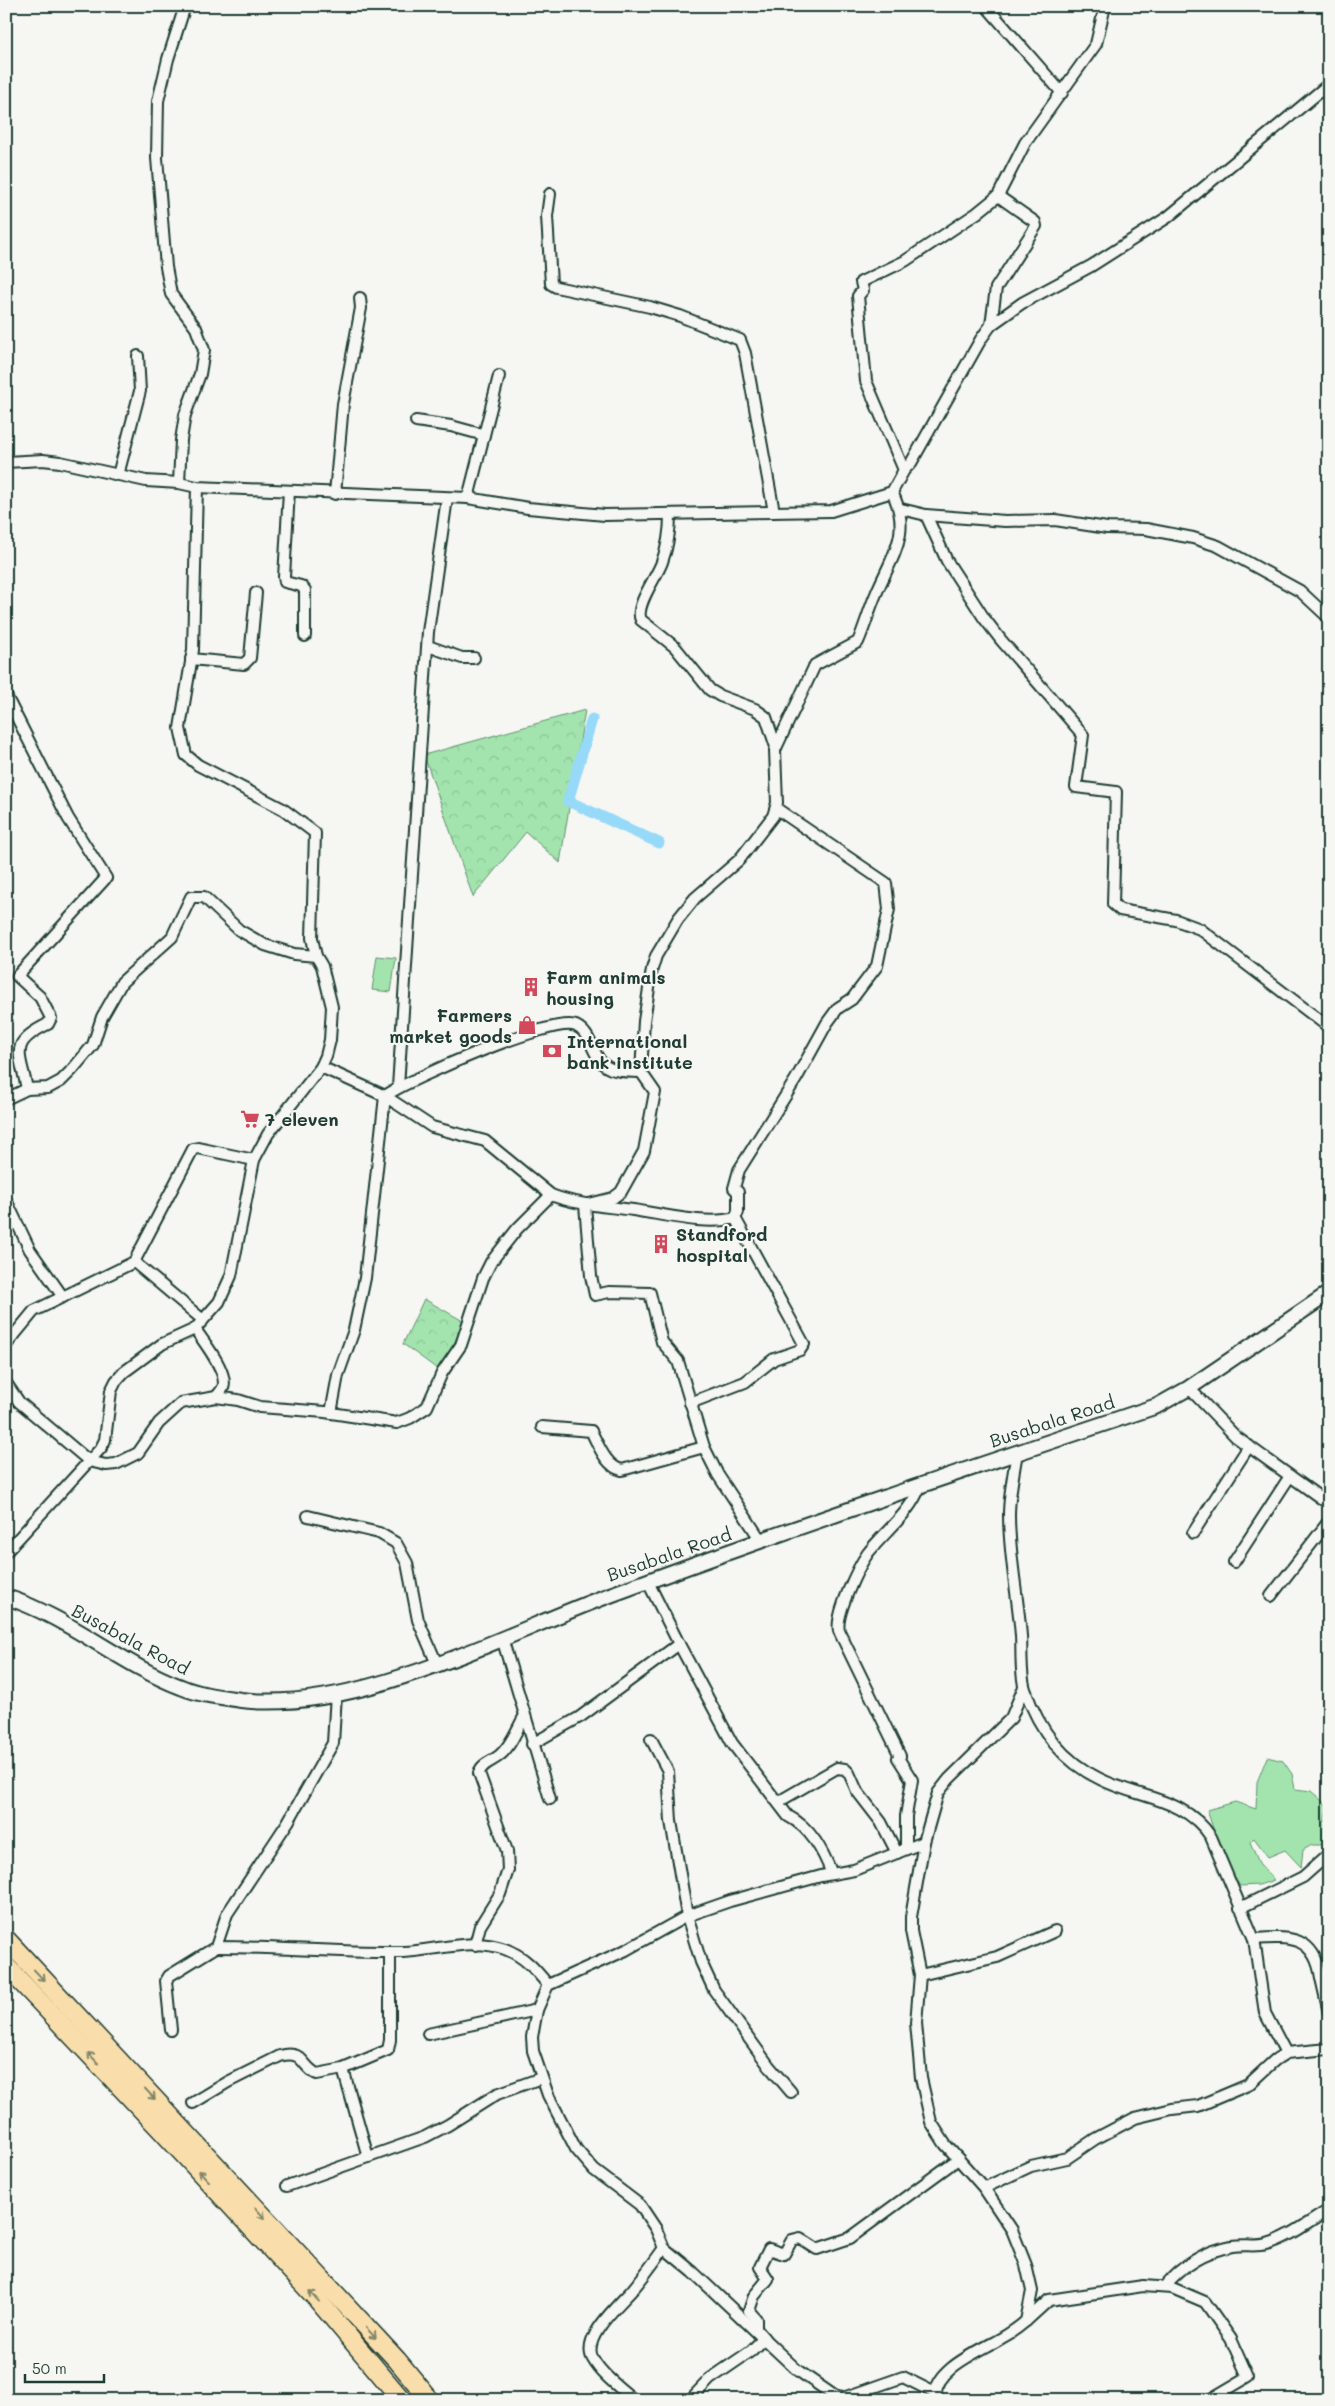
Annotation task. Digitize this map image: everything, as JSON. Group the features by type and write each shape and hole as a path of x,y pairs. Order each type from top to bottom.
{"highway":[{"path":"6,1939 397,2360 430,2400"},
{"path":"6,1966 156,2124 316,2298 402,2400"}],"street":[{"path":"179,483 181,440 185,415 200,374 204,350 196,328 171,294 166,268 157,158 158,101 168,59 185,6"},
{"path":"986,6 1062,93"},
{"path":"904,470 866,381 858,296 863,290 861,282 905,261 977,213 998,196 1020,152 1096,44 1106,6"},
{"path":"6,462 43,460 60,462 146,481 179,483 196,487 468,498 528,508 605,515 831,511 892,492 904,470 912,463 981,339 991,325 1022,303 1091,266 1154,227 1329,84"},
{"path":"550,194 547,216 550,282 553,286 650,307 680,316 740,340 774,512"},
{"path":"991,325 996,288 1036,226 1035,222 998,196"},
{"path":"335,494 343,404 362,308 360,298"},
{"path":"118,475 140,391 138,356"},
{"path":"468,498 498,376"},
{"path":"416,421 451,426 484,435"},
{"path":"6,1552 89,1461 105,1440 111,1391 116,1381 124,1372 162,1344 195,1329 219,1302 231,1276 254,1160 268,1134 288,1106 321,1067 330,1040 332,1007 322,966 316,956 312,938 314,833 283,809 198,764 186,755 180,728 191,659 196,487"},
{"path":"289,491 284,577 285,582 301,586 305,590 305,636"},
{"path":"585,1205 613,1198 621,1192 644,1151 655,1092 641,1072 644,1021 652,968 661,946 695,898 739,860 777,809 774,754 776,747 815,665 858,642 876,594 898,548 900,509 892,492"},
{"path":"398,1087 428,646 447,498"},
{"path":"900,509 926,515 1005,521 1055,520 1107,528 1146,529 1193,538 1218,546 1300,591 1329,618"},
{"path":"670,515 670,536 662,562 640,606 639,616 674,647 710,690 720,696 755,709 766,717 776,747"},
{"path":"926,515 946,561 984,618 1082,735 1076,787 1116,792 1113,904 1120,910 1176,920 1200,929 1329,1029"},
{"path":"191,659 247,662 250,658 256,593"},
{"path":"428,646 462,658 474,658"},
{"path":"6,696 68,818 106,878 16,976 40,997 51,1018 48,1024 24,1039 18,1051 27,1089"},
{"path":"735,1218 738,1216 739,1201 738,1192 734,1188 739,1170 796,1079 832,1015 852,999 874,972 879,961 889,909 886,883 777,809"},
{"path":"6,1099 27,1089 48,1088 61,1081 93,1046 102,1017 122,982 172,937 191,897 204,897 240,930 265,945 294,954 316,956"},
{"path":"331,1413 338,1375 354,1330 365,1278 386,1096 398,1087 474,1053 523,1036 569,1024 580,1028 598,1060 609,1068 641,1072"},
{"path":"321,1067 386,1096 432,1127 485,1141 551,1194 585,1205 634,1210 680,1219 735,1218"},
{"path":"6,1345 28,1317 63,1297 134,1262 193,1149 198,1148 254,1160"},
{"path":"6,1383 19,1402 89,1461 106,1465 126,1460 138,1453 159,1423 182,1403 216,1397 238,1400 260,1407 331,1413 397,1423 410,1418 428,1407 442,1373 461,1346 483,1278 491,1262 518,1229 551,1194"},
{"path":"6,1200 30,1250 63,1297"},
{"path":"585,1205 591,1276 595,1295 609,1292 650,1293 662,1342 678,1361 704,1447 718,1475 762,1542"},
{"path":"690,1403 745,1382 774,1359 800,1350 804,1344 735,1218"},
{"path":"134,1262 203,1320"},
{"name":"Busabala Road","path":"6,1597 45,1614 164,1680 198,1693 243,1700 274,1702 304,1700 336,1694 438,1664 648,1582 921,1484 1157,1406 1189,1388 1329,1293"},
{"path":"195,1329 221,1369 224,1382 223,1388 216,1397"},
{"path":"1189,1388 1236,1437 1329,1504"},
{"path":"542,1427 590,1431 609,1462 616,1469 622,1470 704,1447"},
{"path":"1193,1533 1249,1446"},
{"path":"1017,1452 1009,1516 1024,1687 1047,1735 1074,1765 1118,1787 1167,1802 1202,1822 1211,1836 1254,1939 1266,2013 1286,2053"},
{"path":"1234,1562 1290,1476"},
{"path":"901,1851 912,1780 898,1758 900,1756 839,1631 838,1624 844,1602 868,1554 912,1504 921,1484"},
{"path":"308,1516 379,1533 396,1543 407,1563 416,1613 438,1664"},
{"path":"1271,1596 1329,1521"},
{"path":"648,1582 732,1743 788,1816 799,1822 807,1830 824,1852 832,1874"},
{"path":"502,1638 532,1744 550,1799"},
{"path":"532,1744 580,1717 679,1644"},
{"path":"1024,1687 1018,1705 1000,1730 944,1785 935,1804 924,1842 911,1917 911,1931 920,1975 916,2023 926,2103 931,2122 958,2159 984,2188 1012,2230 1026,2265 1032,2291 1026,2322"},
{"path":"216,1947 227,1914 288,1822 333,1743 336,1694"},
{"path":"475,1945 480,1926 500,1894 508,1870 507,1851 479,1774 484,1765 501,1755 524,1717"},
{"path":"651,1740 668,1771 671,1821 687,1916 701,1962 714,1990 769,2066 791,2092"},
{"path":"778,1802 837,1768 842,1768 849,1773 857,1791 901,1851"},
{"path":"924,1842 866,1866 730,1901 687,1916 626,1950 548,1985 537,2010 532,2037 533,2051 541,2078 576,2149 594,2170 640,2205 656,2229 664,2248 693,2272 797,2370 836,2397 851,2396 903,2377 936,2398 950,2368 1003,2338 1026,2322 1049,2300 1143,2286 1172,2288 1205,2302 1231,2339 1248,2377 1209,2400"},
{"path":"1240,1908 1303,1876 1329,1854"},
{"path":"920,1975 997,1957 1055,1930"},
{"path":"1254,1939 1282,1937 1300,1942 1315,1956 1325,1977 1329,2013"},
{"path":"171,2030 166,1981 169,1976 216,1947 390,1952 475,1945 504,1948 523,1958 535,1968 548,1985"},
{"path":"193,2103 228,2082 287,2054 299,2056 317,2074 343,2069 383,2053 390,2046 390,1952"},
{"path":"428,2034 537,2010"},
{"path":"984,2188 1031,2166 1067,2158 1095,2139 1135,2118 1172,2108 1198,2106 1248,2085 1275,2060 1286,2053 1329,2049"},
{"path":"343,2069 368,2158"},
{"path":"287,2186 424,2137 455,2121 497,2094 541,2078"},
{"path":"764,2338 756,2328 756,2318 748,2311 754,2296 768,2279 760,2267 769,2249 784,2254 792,2240 800,2238 816,2249 843,2242 880,2218 958,2159"},
{"path":"1164,2287 1175,2273 1202,2257 1232,2246 1266,2244 1276,2241 1329,2210"},
{"path":"634,2400 607,2376 592,2359 590,2352 592,2339 602,2323 634,2287 664,2248"},
{"path":"1032,2291 1049,2300"},
{"path":"690,2400 710,2379 751,2351 764,2338"}],"green space":[{"path":"585,710 560,863 526,832 473,897 424,755"},
{"path":"377,956 396,958 391,992 372,990"},
{"path":"424,1299 465,1322 440,1371 403,1344"},
{"path":"1267,1757 1283,1761 1292,1774 1295,1789 1311,1791 1328,1806 1324,1822 1329,1818 1329,1839 1322,1845 1312,1845 1303,1850 1301,1867 1285,1850 1268,1857 1254,1838 1250,1842 1259,1863 1274,1880 1259,1885 1240,1886 1225,1864 1207,1810 1235,1802 1256,1809 1257,1782"}],"waterway":[{"path":"592,719 568,801 659,843"}],"place":[{"name":"Farm animals housing","path":"531,987"},
{"name":"Farmers market goods","path":"527,1025"},
{"name":"International bank institute","path":"552,1051"},
{"name":"7 eleven","path":"250,1119"},
{"name":"Standford hospital","path":"661,1244"}]}
